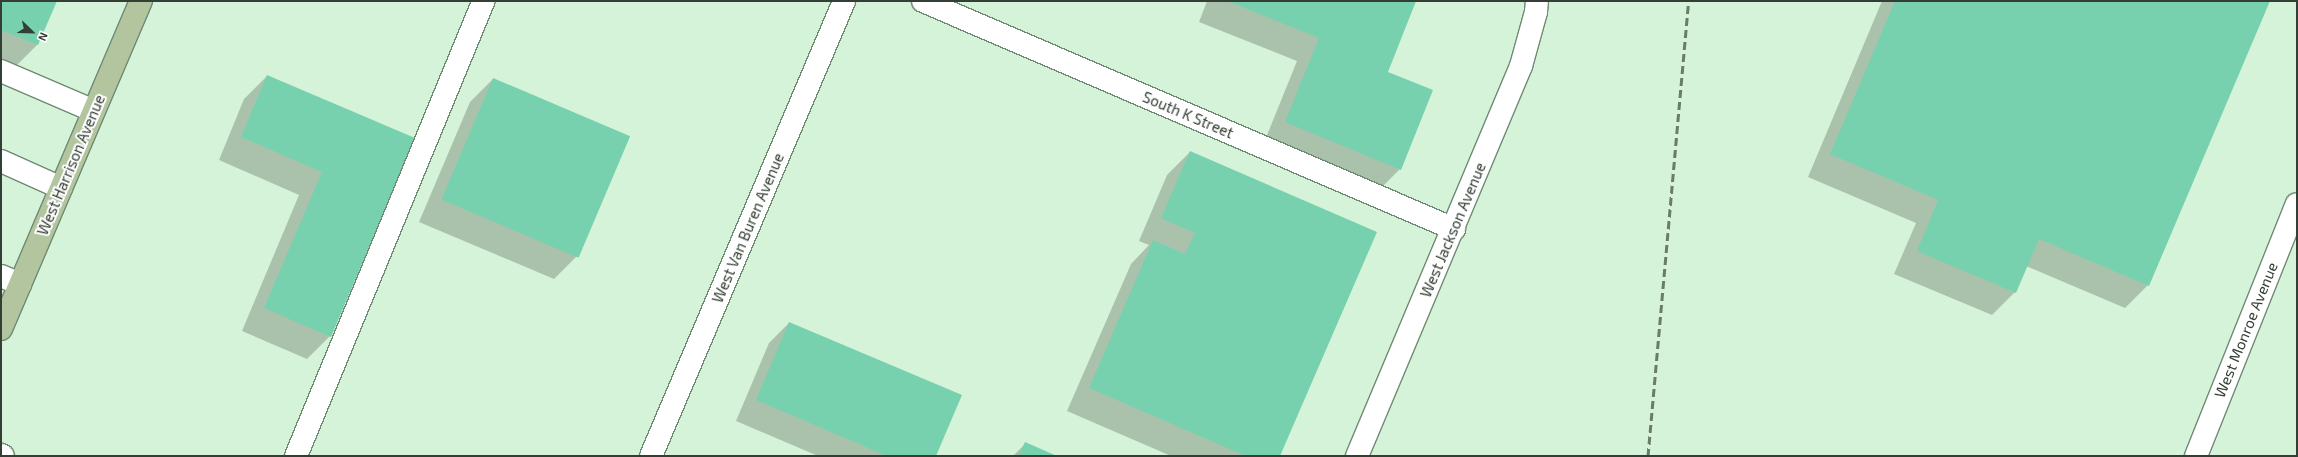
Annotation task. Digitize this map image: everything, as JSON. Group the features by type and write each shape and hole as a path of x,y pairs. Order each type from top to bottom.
{"main road":[{"name":"West Harrison Avenue","path":"1,330 11,280 61,188 141,1"}],"street":[{"path":"296,456 484,1"},
{"name":"West Van Buren Avenue","path":"651,456 844,1"},
{"name":"South K Street","path":"922,1 1454,229"},
{"name":"West Jackson Avenue","path":"1357,456 1454,229 1521,66 1536,12 1537,1"},
{"path":"1,71 94,112"},
{"path":"1,161 61,188"},
{"name":"West Monroe Avenue","path":"2196,456 2297,204"}],"building":[{"path":"1,1 57,1 38,45 1,30"},
{"path":"1227,1 1416,1 1388,72 1433,90 1401,170 1285,122 1319,38"},
{"path":"1895,1 2270,1 2149,286 2039,239 2016,293 1917,251 1938,200 1830,154"},
{"path":"267,75 415,138 331,337 264,308 322,172 241,137"},
{"path":"493,78 630,136 579,258 441,200"},
{"path":"1190,151 1377,232 1280,456 1246,456 1089,388 1153,240 1185,254 1195,233 1161,218"},
{"path":"789,322 962,395 936,456 887,456 756,400"},
{"path":"1025,442 1057,456 1019,456"}],"railway":[{"path":"1648,456 1689,1"}]}
